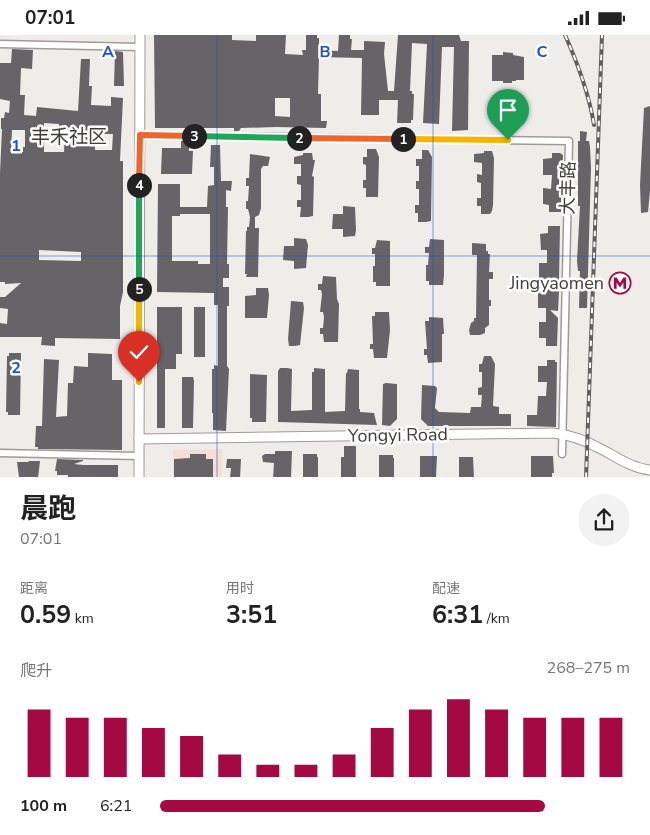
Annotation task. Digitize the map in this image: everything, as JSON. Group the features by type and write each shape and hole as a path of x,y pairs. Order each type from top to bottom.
{"street":[{"path":"139,477 140,35"},
{"path":"0,43 140,47"},
{"name":"大丰路","path":"140,135 569,141 562,454"},
{"name":"Yongyi Road","path":"139,439 562,434 588,442 630,465 650,470"},
{"path":"0,453 139,456"}],"shaded area":[{"path":"222,449 222,477 173,477 173,450"}],"building":[{"path":"154,35 232,35 232,40 256,41 256,35 286,35 285,54 303,55 302,50 306,50 306,35 317,35 317,38 319,38 319,50 338,51 339,35 350,35 350,39 352,39 351,50 364,50 364,41 385,42 384,54 388,91 394,91 398,35 459,35 461,41 469,41 468,130 452,131 454,47 442,47 439,124 423,123 427,44 412,43 410,91 414,94 413,120 411,120 411,123 397,123 398,100 379,100 379,115 361,115 362,58 319,57 318,94 321,94 321,121 327,121 326,128 241,128 239,131 234,131 234,128 155,128","holes":["275,98 290,98 290,117 275,116"]},
{"path":"12,49 33,50 32,69 21,68 20,95 25,95 24,115 36,116 37,107 78,111 81,59 90,59 89,86 92,86 91,105 111,106 111,97 123,98 120,161 123,161 123,292 120,306 120,339 55,338 55,346 41,345 42,337 0,337 0,323 7,324 8,309 0,308 0,297 5,297 21,283 5,284 5,282 0,282 1,118 4,118 5,112 9,113 10,101 0,99 0,63 11,63","holes":["44,123 59,124 59,132 65,132 64,152 44,152","12,130 25,130 25,147 23,147 23,152 11,152","95,134 113,134 112,150 95,150","39,250 81,252 81,261 39,260"]},
{"path":"115,51 123,52 124,86 114,86"},
{"path":"503,52 524,57 524,80 512,81 512,83 492,81 492,55 503,55"},
{"path":"650,106 650,191 648,212 641,213 640,185 644,108"},
{"path":"580,131 587,132 586,141 589,141 591,168 587,308 579,308 580,271 578,271 577,261 580,206 578,206 578,141 580,141"},
{"path":"181,141 189,141 189,151 193,151 192,174 161,174 162,148 181,148"},
{"path":"211,145 220,145 221,181 232,181 231,191 226,190 226,207 228,207 227,264 229,264 229,278 223,278 223,287 229,287 229,306 227,306 227,366 229,369 226,431 213,430 212,369 214,369 214,365 218,366 218,305 214,305 214,293 157,292 158,184 180,184 180,207 207,207 208,186 214,185 214,167 210,167","holes":["180,214 210,214 210,264 198,264 198,261 172,261 172,216 180,216"]},
{"path":"367,149 376,149 379,157 378,197 366,197 366,188 363,188 363,180 366,180 366,165 363,164 363,157 367,157"},
{"path":"422,150 428,150 432,157 431,221 418,222 418,213 415,213 415,205 419,205 419,189 416,189 416,181 419,181 419,166 416,166 416,159 422,159"},
{"path":"484,151 492,151 494,158 493,205 490,214 481,214 481,206 477,206 477,198 481,198 481,183 477,182 477,174 482,175 482,163 474,162 474,154 484,153"},
{"path":"303,153 312,153 313,160 315,160 312,176 314,177 313,216 308,217 300,217 301,207 297,207 297,200 301,200 301,185 297,184 297,176 301,176 301,164 294,164 294,157 303,155"},
{"path":"552,153 563,155 561,212 549,212 549,205 543,204 543,188 551,189 552,175 543,175 543,159 552,158"},
{"path":"250,154 270,157 268,166 263,166 261,169 261,208 259,215 255,217 255,228 259,228 258,277 246,277 247,274 245,274 246,231 247,227 249,227 250,217 248,209 246,209 249,186 246,186 246,178 249,178"},
{"path":"343,206 355,207 355,236 343,237 343,229 332,229 333,214 343,214"},
{"path":"548,226 560,226 559,281 547,282 559,291 558,311 550,310 558,318 557,346 546,346 546,338 539,338 539,322 546,322 546,308 538,308 538,292 546,293 546,279 539,279 539,263 547,263 547,250 541,250 540,234 548,233"},
{"path":"294,238 306,239 308,245 306,268 294,269 294,261 283,260 284,246 294,246"},
{"path":"430,239 444,240 443,285 429,285 429,281 426,281 426,265 428,265 429,253 425,253 425,247 429,247"},
{"path":"377,240 390,241 390,286 376,286 376,282 373,282 375,254 372,254 372,248 375,248"},
{"path":"472,243 486,244 486,251 490,254 489,272 493,272 493,279 489,279 489,300 491,300 491,306 489,306 489,325 485,328 485,333 480,335 470,335 469,330 471,323 476,318 477,255 472,255"},
{"path":"323,276 336,277 339,304 338,342 324,342 323,334 320,334 320,328 323,328 324,317 323,312 320,312 322,294 321,290 318,290 318,284 322,284"},
{"path":"256,288 268,288 267,318 245,318 245,296 256,295"},
{"path":"291,301 303,302 304,308 300,345 295,346 289,346 288,339"},
{"path":"157,307 182,307 182,354 176,354 176,369 165,369 165,428 157,428"},
{"path":"194,307 205,307 205,357 194,357"},
{"path":"375,312 389,312 390,330 387,358 374,358 373,349 370,349 370,344 373,344 372,316 375,316"},
{"path":"429,317 443,318 442,362 428,363 427,355 424,355 424,349 427,349 425,321 429,321"},
{"path":"9,353 21,353 20,415 8,415 8,412 6,412 7,356 9,356"},
{"path":"88,353 112,354 112,380 122,380 122,450 38,449 38,447 35,447 36,426 42,426 44,359 59,360 56,417 67,416 68,383 73,383 74,366 88,367"},
{"path":"484,356 491,356 495,364 493,406 499,407 499,414 511,414 511,426 428,426 421,419 422,385 435,386 437,388 435,408 439,412 470,413 471,407 481,407 482,395 478,395 478,388 482,387 482,372 479,372 479,364 482,364"},
{"path":"547,360 555,360 557,362 556,427 527,426 527,415 537,415 538,396 546,396 547,382 538,382 538,366 547,366"},
{"path":"280,368 292,369 291,411 312,410 312,372 314,372 314,368 325,369 325,412 345,411 346,373 348,369 359,370 359,409 360,412 374,413 377,425 278,422 278,371"},
{"path":"250,374 267,375 266,422 252,422 252,418 250,418"},
{"path":"182,377 193,377 194,381 193,428 182,428"},
{"path":"383,384 397,384 397,419 390,426 382,425"},
{"path":"344,446 356,446 356,477 341,477 341,457 344,457"},
{"path":"275,451 292,451 291,477 273,477 274,463 263,462 262,456 265,454 275,454"},
{"path":"190,454 206,454 206,459 213,459 213,477 174,477 174,459 190,458"},
{"path":"303,454 317,454 318,477 303,477"},
{"path":"379,455 393,455 394,477 379,477"},
{"path":"420,456 437,456 436,477 420,477"},
{"path":"531,456 553,456 554,473 552,473 552,477 531,477"},
{"path":"459,457 473,457 474,477 459,477"},
{"path":"57,459 83,460 74,464 118,465 118,477 68,477 68,475 57,475 57,471 55,471"},
{"path":"227,459 241,459 240,477 230,477 231,468 226,468"},
{"path":"40,461 38,477 19,477 17,462"}],"railway":[{"path":"565,35 582,79 594,125"},
{"path":"586,477 602,35"}],"place":[{"name":"Jingyaomen","path":"620,283"}],"district":[{"name":"丰禾社区","path":"69,137"}],"route":[{"path":"139,382 140,135 508,140"}]}
